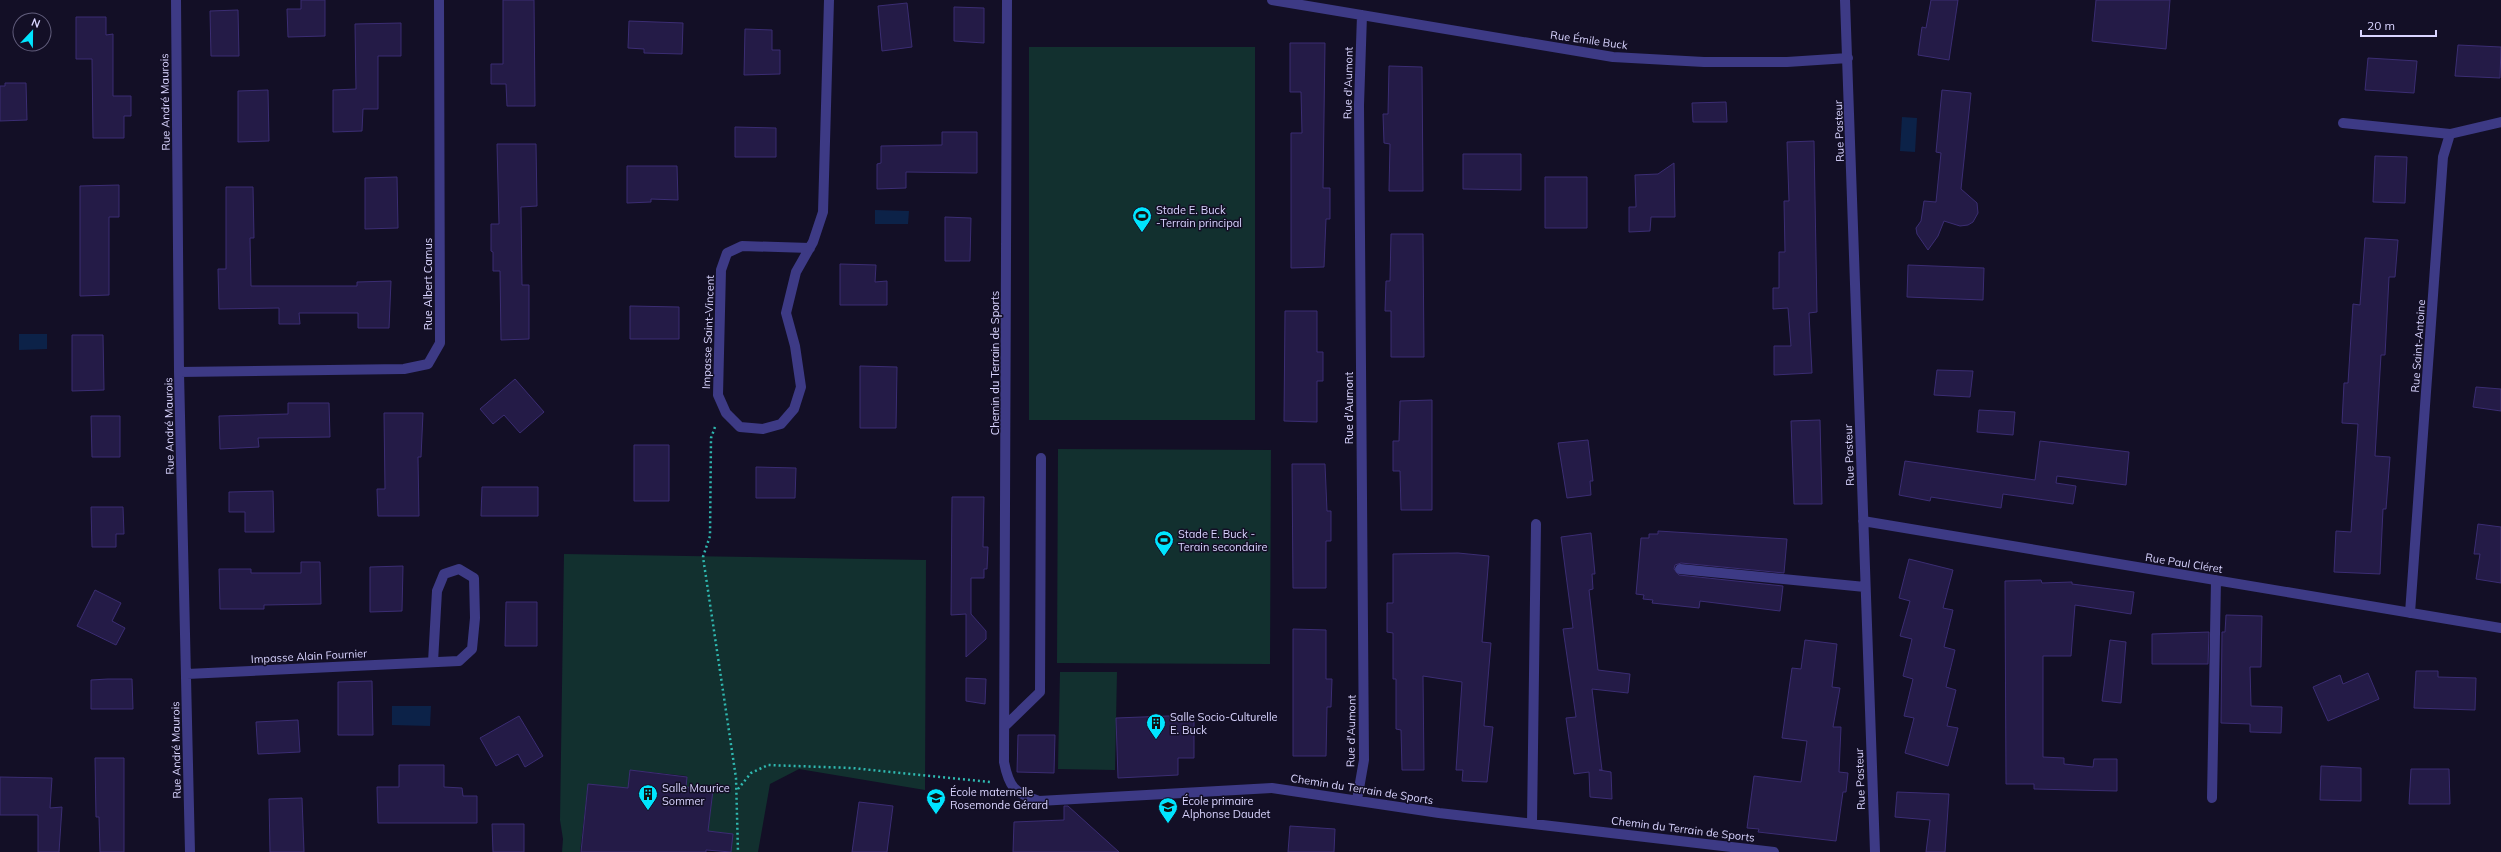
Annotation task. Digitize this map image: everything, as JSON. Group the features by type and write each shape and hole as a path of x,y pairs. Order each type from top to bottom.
{"street":[{"name":"Rue André Maurois","path":"176,0 179,372 190,852"},
{"name":"Rue Albert Camus","path":"179,372 404,369 428,364 440,343 439,0"},
{"name":"Impasse Saint-Vincent","path":"810,248 742,246 727,252 721,270 718,395 726,413 740,427 763,429 781,424 794,410 801,387 795,346 786,313 796,272 810,248 823,212 829,0"},
{"name":"Chemin du Terrain de Sports","path":"1007,0 1006,725 1004,762 1009,783 1022,796 1039,801 1272,788 1440,813 1774,852"},
{"name":"Rue Émile Buck","path":"1272,0 1613,57 1704,62 1787,62 1848,58"},
{"path":"1845,0 1848,58"},
{"name":"Rue d'Aumont","path":"1357,800 1364,760 1359,113 1362,15"},
{"name":"Rue Pasteur","path":"1848,58 1875,852"},
{"path":"2343,123 2450,134 2501,122"},
{"name":"Rue Saint-Antoine","path":"2410,613 2443,157 2450,134"},
{"path":"1006,725 1040,692 1041,458"},
{"name":"Rue Paul Cléret","path":"1863,521 2501,628"},
{"path":"1532,823 1536,524"},
{"name":"Impasse Alain Fournier","path":"187,674 459,661 472,649 475,618 474,578 459,568 444,574 437,591 433,662"},
{"path":"1680,569 1865,587"},
{"path":"2212,798 2216,580"}],"path":[{"path":"726,413 716,423 711,438 710,536 703,557 737,789 738,852"},
{"path":"737,789 751,773 768,765 852,768 1009,783"}],"green space":[{"name":"Stade E. Buck -Terrain principal","path":"1029,47 1255,47 1255,420 1029,420"},
{"name":"Stade E. Buck - Terain secondaire","path":"1058,449 1271,450 1270,664 1057,663"},
{"path":"564,554 926,560 925,790 799,769 770,784 758,852 731,852 733,834 708,831 713,790 686,787 687,776 630,770 628,788 588,784 580,852 562,852 563,839 560,820"},
{"path":"1060,672 1117,672 1115,770 1058,769"}],"water":[{"path":"1902,117 1917,118 1915,152 1900,151"},
{"path":"875,210 909,211 908,224 875,224"},
{"path":"19,334 47,334 47,349 19,350"},
{"path":"392,706 431,706 430,726 392,725"}],"building":[{"path":"301,0 325,0 325,36 288,37 287,9 301,9"},
{"path":"503,0 534,0 535,106 507,106 506,84 491,84 491,64 503,64"},
{"path":"1931,0 1958,0 1949,60 1918,55 1922,27 1926,28"},
{"path":"2096,0 2170,0 2166,49 2092,41"},
{"path":"907,3 912,47 882,51 878,6"},
{"path":"954,7 984,8 984,43 954,41"},
{"path":"238,10 239,56 211,56 210,11"},
{"path":"76,17 106,17 106,35 113,34 113,96 131,96 131,116 124,116 124,138 93,138 92,59 76,59"},
{"path":"629,21 683,23 682,54 644,53 644,49 628,48"},
{"path":"401,23 401,56 378,56 378,109 363,109 362,131 333,132 333,90 356,89 355,24"},
{"path":"745,29 772,30 772,50 780,50 780,74 744,75"},
{"path":"1290,43 1325,43 1323,188 1330,188 1330,219 1326,219 1324,267 1291,268 1291,133 1302,133 1301,92 1290,92"},
{"path":"2458,45 2501,47 2500,78 2455,76"},
{"path":"2368,58 2417,61 2414,93 2365,90"},
{"path":"1389,66 1422,67 1423,191 1389,191 1390,144 1384,143 1383,114 1388,114"},
{"path":"5,83 26,83 27,120 0,121 0,86 5,86"},
{"path":"268,90 269,141 238,142 238,91"},
{"path":"1942,90 1971,93 1961,189 1977,203 1978,213 1973,222 1968,225 1960,226 1944,221 1938,236 1928,250 1917,234 1916,228 1921,221 1924,201 1936,202 1941,153 1936,152"},
{"path":"1726,102 1727,122 1693,122 1692,103"},
{"path":"735,127 776,128 776,157 735,157"},
{"path":"942,132 977,132 977,173 906,172 906,188 877,189 877,164 881,163 881,146 942,145"},
{"path":"1814,141 1817,312 1809,313 1812,373 1774,375 1774,346 1791,346 1788,308 1773,309 1773,288 1779,288 1779,252 1785,252 1784,201 1789,201 1787,142"},
{"path":"497,144 536,144 537,206 521,207 522,285 529,285 529,339 501,340 500,271 493,271 493,252 491,251 491,224 499,224"},
{"path":"1463,154 1521,154 1521,190 1463,189"},
{"path":"2375,156 2407,157 2405,203 2373,202"},
{"path":"1674,163 1675,217 1651,217 1650,231 1629,232 1629,207 1636,207 1635,175 1658,174"},
{"path":"627,166 677,166 678,200 651,199 651,202 627,203"},
{"path":"397,177 398,228 365,229 365,178"},
{"path":"1545,177 1587,177 1587,228 1545,228"},
{"path":"119,185 119,217 109,217 109,295 80,296 80,186"},
{"path":"226,187 253,187 254,238 250,238 251,286 357,286 357,282 391,281 389,328 358,328 358,313 299,313 300,324 279,324 279,308 219,309 218,269 226,269"},
{"path":"945,217 971,218 970,261 945,261"},
{"path":"1391,234 1423,234 1424,357 1391,357 1391,311 1385,311 1386,281 1390,281"},
{"path":"2365,238 2398,240 2395,277 2389,277 2385,355 2381,355 2375,456 2390,457 2386,509 2383,509 2380,574 2334,572 2336,531 2351,532 2358,424 2342,423 2344,383 2348,383 2353,304 2360,305"},
{"path":"840,264 876,265 875,282 887,281 887,305 840,305"},
{"path":"1908,265 1984,268 1983,300 1907,297"},
{"path":"630,306 679,307 679,339 630,339"},
{"path":"1285,311 1317,311 1317,352 1323,352 1323,381 1317,381 1317,422 1284,421"},
{"path":"72,335 103,335 104,390 72,391"},
{"path":"860,366 897,367 896,428 860,428"},
{"path":"1937,370 1973,371 1970,397 1934,395"},
{"path":"515,379 544,412 520,433 504,415 493,424 480,409"},
{"path":"2476,387 2501,389 2501,411 2473,407"},
{"path":"1432,400 1432,510 1401,510 1400,471 1393,471 1393,441 1399,441 1400,401"},
{"path":"288,403 329,403 330,437 258,438 259,447 220,449 219,416 288,414"},
{"path":"1979,410 2015,412 2013,435 1977,432"},
{"path":"384,413 423,413 421,457 418,457 419,516 378,516 377,489 385,489"},
{"path":"91,416 120,416 120,457 92,457"},
{"path":"1820,420 1822,504 1794,504 1791,421"},
{"path":"1588,440 1593,481 1590,481 1591,495 1567,498 1558,443"},
{"path":"2040,441 2129,452 2126,485 2057,476 2056,483 2076,486 2073,504 2003,494 2001,508 1931,497 1930,501 1899,495 1905,461 2035,480"},
{"path":"634,445 669,445 669,501 634,501"},
{"path":"1292,464 1325,464 1327,511 1331,511 1331,541 1326,541 1326,588 1293,588"},
{"path":"756,467 796,468 795,498 756,498"},
{"path":"482,487 538,487 538,516 481,516"},
{"path":"273,491 274,532 245,532 245,512 229,512 229,492"},
{"path":"952,497 984,497 983,547 988,547 987,569 984,569 984,578 971,578 971,614 986,631 986,639 966,657 966,614 951,615"},
{"path":"91,507 123,507 124,534 116,534 116,547 92,547"},
{"path":"2478,524 2501,527 2501,583 2476,579 2480,554 2474,554"},
{"path":"1658,531 1787,539 1784,573 1681,563 1675,565 1674,569 1679,575 1783,586 1780,611 1700,601 1699,608 1652,603 1653,600 1643,599 1644,595 1636,594 1641,538 1649,538 1649,534 1658,534"},
{"path":"1591,533 1595,574 1592,574 1593,589 1589,590 1598,670 1630,674 1628,693 1592,689 1602,770 1599,770 1611,772 1612,799 1590,797 1589,772 1574,774 1566,718 1576,717 1563,629 1573,628 1561,537"},
{"path":"1458,553 1489,556 1482,642 1491,643 1484,726 1493,727 1487,782 1462,781 1463,770 1456,770 1462,682 1423,676 1424,770 1402,770 1401,730 1396,729 1396,679 1393,679 1393,633 1387,632 1387,603 1393,603 1393,554"},
{"path":"1909,559 1953,570 1943,608 1953,610 1944,647 1955,650 1946,687 1956,690 1947,726 1958,728 1948,766 1905,753 1914,718 1904,716 1913,679 1903,676 1912,639 1900,636 1910,601 1899,598"},
{"path":"301,562 320,562 321,604 264,605 264,609 220,609 219,569 251,569 251,573 301,573"},
{"path":"403,566 402,611 370,612 370,567"},
{"path":"2041,580 2042,583 2072,582 2072,584 2134,592 2131,614 2075,605 2071,656 2043,656 2043,757 2064,758 2064,764 2093,767 2094,759 2117,759 2117,791 2034,789 2034,784 2006,784 2005,581"},
{"path":"95,590 121,603 112,621 125,628 116,645 77,626"},
{"path":"506,602 537,602 537,646 505,646"},
{"path":"2226,615 2262,616 2261,667 2250,667 2251,706 2282,707 2281,733 2250,732 2250,724 2221,723 2222,632 2225,632"},
{"path":"1293,629 1326,630 1326,679 1332,679 1331,707 1327,707 1326,756 1293,756"},
{"path":"2209,632 2208,664 2152,664 2152,634"},
{"path":"1805,640 1837,644 1832,687 1840,688 1833,727 1841,727 1839,772 1848,773 1846,792 1843,792 1836,841 1758,832 1759,829 1747,828 1754,776 1801,782 1807,741 1782,738 1792,668 1801,669"},
{"path":"2110,640 2126,642 2121,703 2102,701"},
{"path":"2416,671 2438,671 2438,677 2476,678 2475,710 2414,708"},
{"path":"2368,673 2379,699 2328,721 2313,687 2340,675 2343,684"},
{"path":"966,678 986,679 985,704 966,701"},
{"path":"132,679 133,709 91,709 91,680"},
{"path":"372,681 373,735 338,735 338,682"},
{"name":"Salle Socio-Culturelle E. Buck","path":"1194,715 1194,758 1178,758 1178,775 1118,778 1116,718"},
{"path":"519,716 543,756 525,767 518,754 496,766 480,738"},
{"path":"298,720 300,752 258,754 256,722"},
{"path":"1018,735 1055,735 1054,773 1017,772"},
{"path":"95,758 124,758 124,852 100,852 99,817 96,817"},
{"path":"399,765 444,765 444,787 462,788 463,796 477,796 477,823 378,823 377,787 399,787"},
{"path":"2321,766 2361,768 2361,801 2320,800"},
{"path":"2411,769 2449,769 2450,804 2409,804"},
{"name":"Salle Maurice Sommer","path":"630,770 687,777 686,787 713,790 708,831 733,834 731,852 706,850 706,852 581,852 588,784 628,788"},
{"path":"0,777 52,778 50,808 62,807 59,852 38,852 38,815 0,815"},
{"path":"1897,792 1949,794 1945,852 1926,852 1930,820 1895,817"},
{"path":"302,798 304,852 270,852 269,799"},
{"path":"859,802 893,806 887,852 852,852"},
{"path":"1064,806 1068,806 1119,852 1013,852 1014,822 1064,820"},
{"path":"492,824 524,824 524,852 493,852"},
{"path":"1290,826 1335,829 1334,852 1288,852"}],"place":[{"name":"Stade E. Buck -Terrain principal","path":"1142,233"},
{"name":"Stade E. Buck - Terain secondaire","path":"1164,557"},
{"name":"Salle Socio-Culturelle E. Buck","path":"1156,740"},
{"name":"Salle Maurice Sommer","path":"648,811"},
{"name":"École maternelle Rosemonde Gérard","path":"936,815"},
{"name":"École primaire Alphonse Daudet","path":"1168,824"}]}
